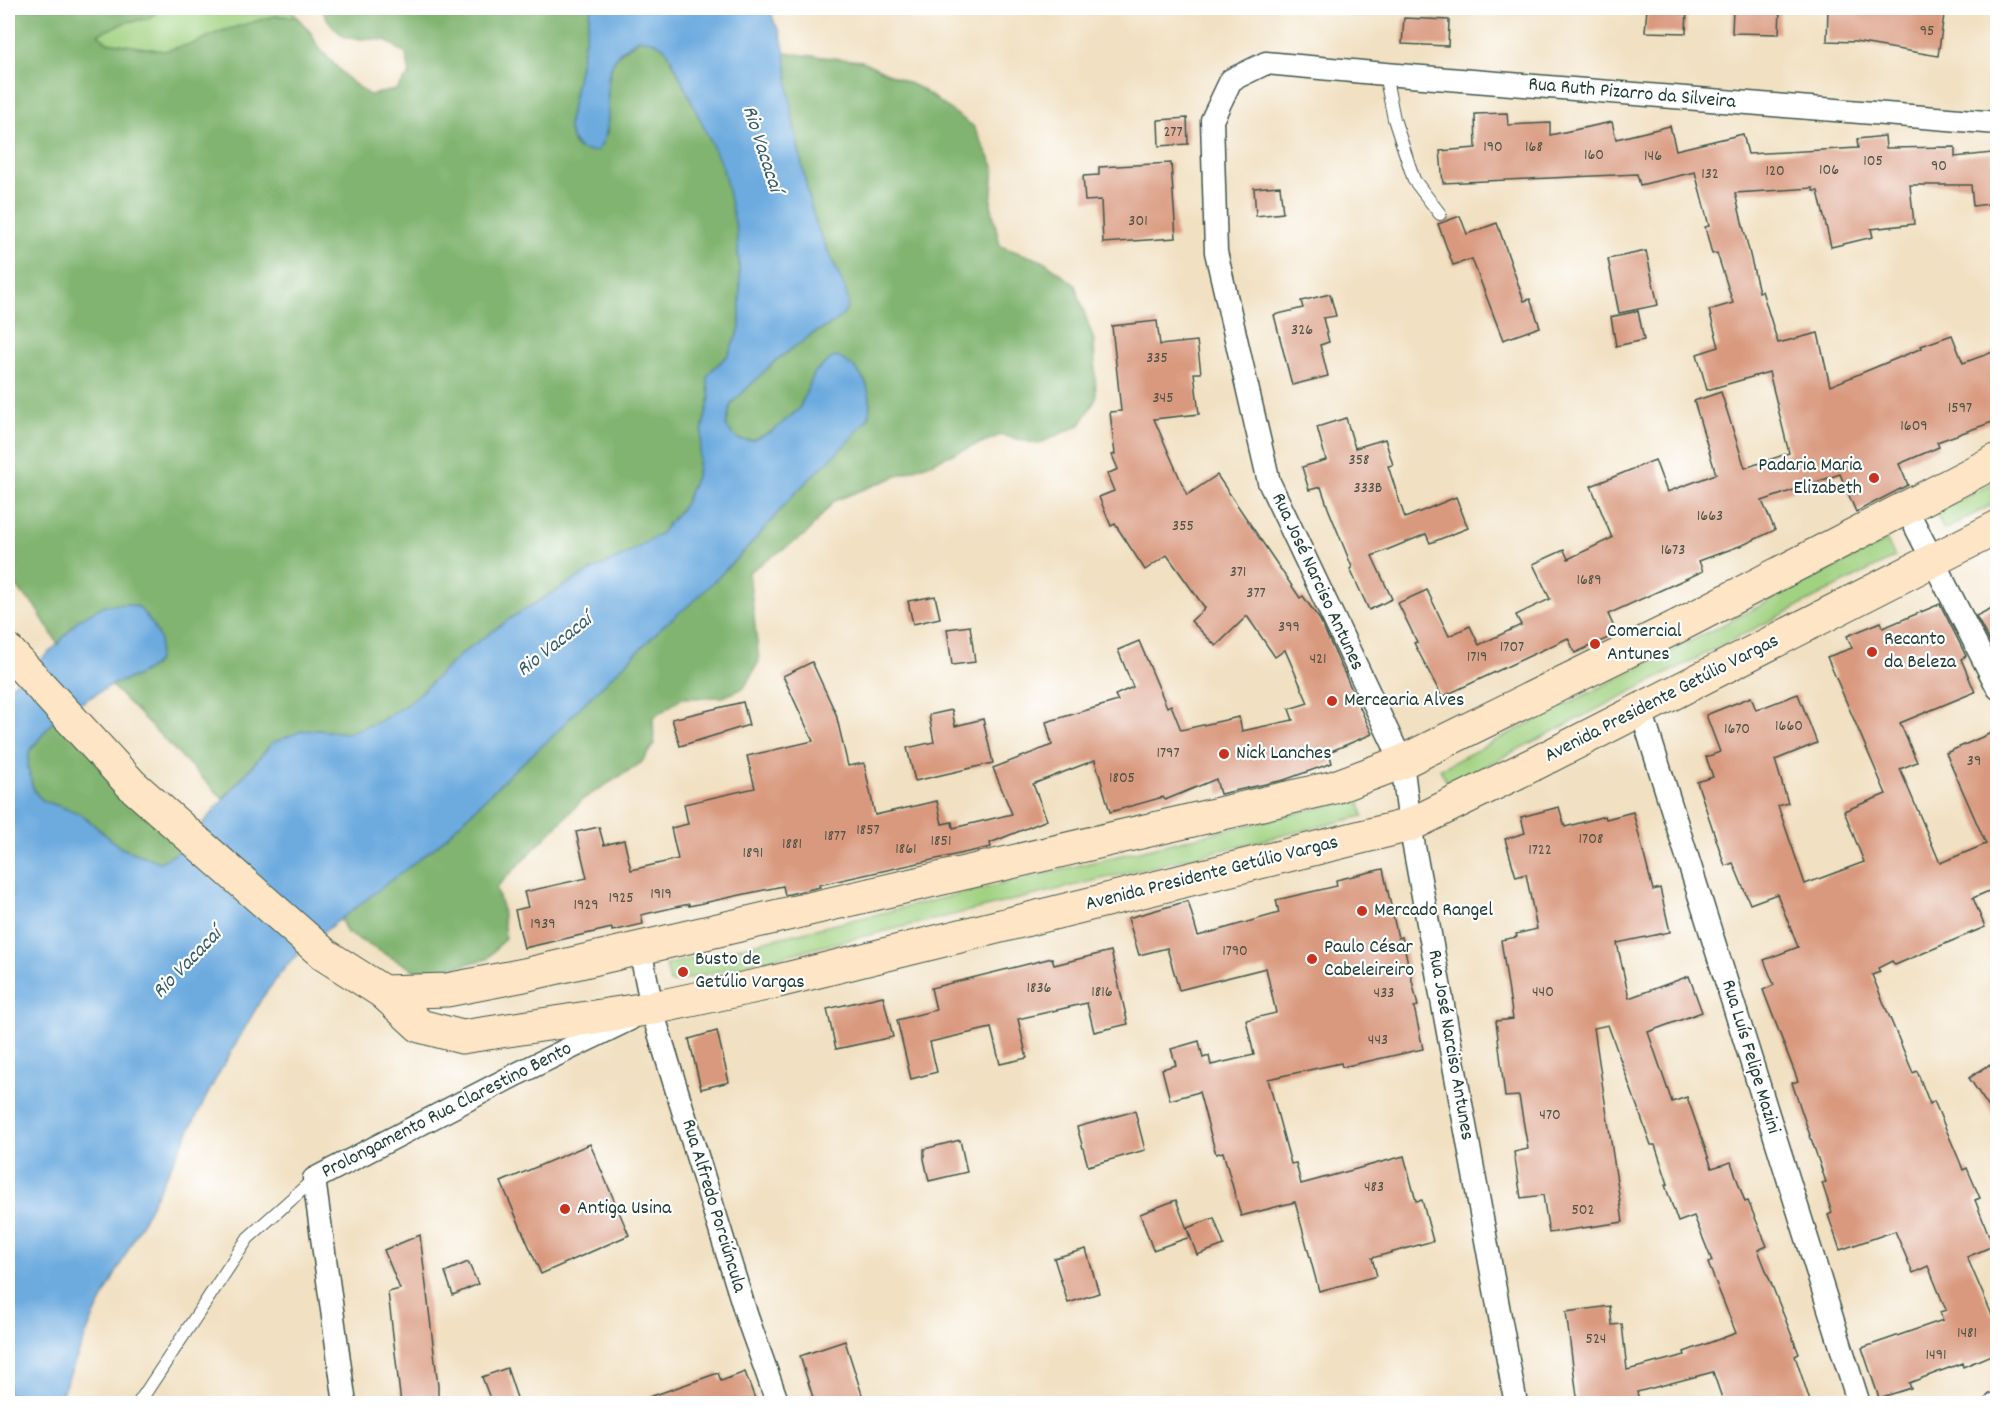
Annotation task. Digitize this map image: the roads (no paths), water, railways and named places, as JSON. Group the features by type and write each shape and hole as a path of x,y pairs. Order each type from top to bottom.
{"main road":[{"path":"383,992 447,990 524,975 1335,787 1402,762 1678,626 1998,460"},
{"name":"Avenida Presidente Getúlio Vargas","path":"8,651 132,785 325,955 383,992 420,1026 462,1037 653,1008 789,978 1410,825 1641,710 1998,527"}],"street":[{"name":"Rua Ruth Pizarro da Silveira","path":"1266,63 1998,123"},
{"name":"Rua José Narciso Antunes","path":"1266,63 1231,80 1212,120 1216,252 1269,482 1402,762 1410,825 1516,1404"},
{"path":"1906,508 1998,688"},
{"name":"Rua Luís Felipe Mazini","path":"1641,710 1859,1404"},
{"name":"Rua Alfredo Porciúncula","path":"640,949 654,1017 747,1317 778,1404"},
{"name":"Prolongamento Rua Clarestino Bento","path":"345,1404 314,1179 517,1074 653,1008"}],"lane":[{"path":"1385,74 1394,119 1414,180 1440,214"},
{"path":"138,1404 248,1238 314,1179"}],"water":[{"name":"Rio Vacacaí","path":"591,8 770,8 780,32 785,53 792,117 810,203 817,227 845,289 848,301 847,309 842,316 775,361 731,404 726,426 740,440 753,440 773,431 799,409 815,372 832,358 839,357 856,369 866,383 870,398 869,417 847,443 794,494 750,545 696,599 661,628 551,738 513,771 439,844 304,947 283,970 262,998 214,1082 93,1318 58,1403 8,1404 8,689 58,644 79,619 105,605 127,604 139,607 153,625 160,640 158,660 153,666 136,676 111,685 53,721 29,752 28,768 33,788 44,801 81,814 121,848 160,862 175,854 194,834 272,743 301,731 348,733 379,722 412,701 460,655 511,618 592,570 627,554 660,534 684,505 697,474 703,427 710,397 707,378 710,372 728,355 740,328 737,232 723,168 668,53 654,42 639,39 617,56 611,67 608,79 607,129 604,140 597,151 584,151 577,146 568,127"}],"place":[{"name":"Padaria Maria Elizabeth","path":"1874,478"},
{"name":"Comercial Antunes","path":"1595,644"},
{"name":"Recanto da Beleza","path":"1872,652"},
{"name":"Mercearia Alves","path":"1332,701"},
{"name":"Nick Lanches","path":"1224,754"},
{"name":"Mercado Rangel","path":"1362,911"},
{"name":"Paulo César Cabeleireiro","path":"1312,959"},
{"name":"Busto de Getúlio Vargas","path":"683,972"},
{"name":"Antiga Usina","path":"565,1209"}]}
